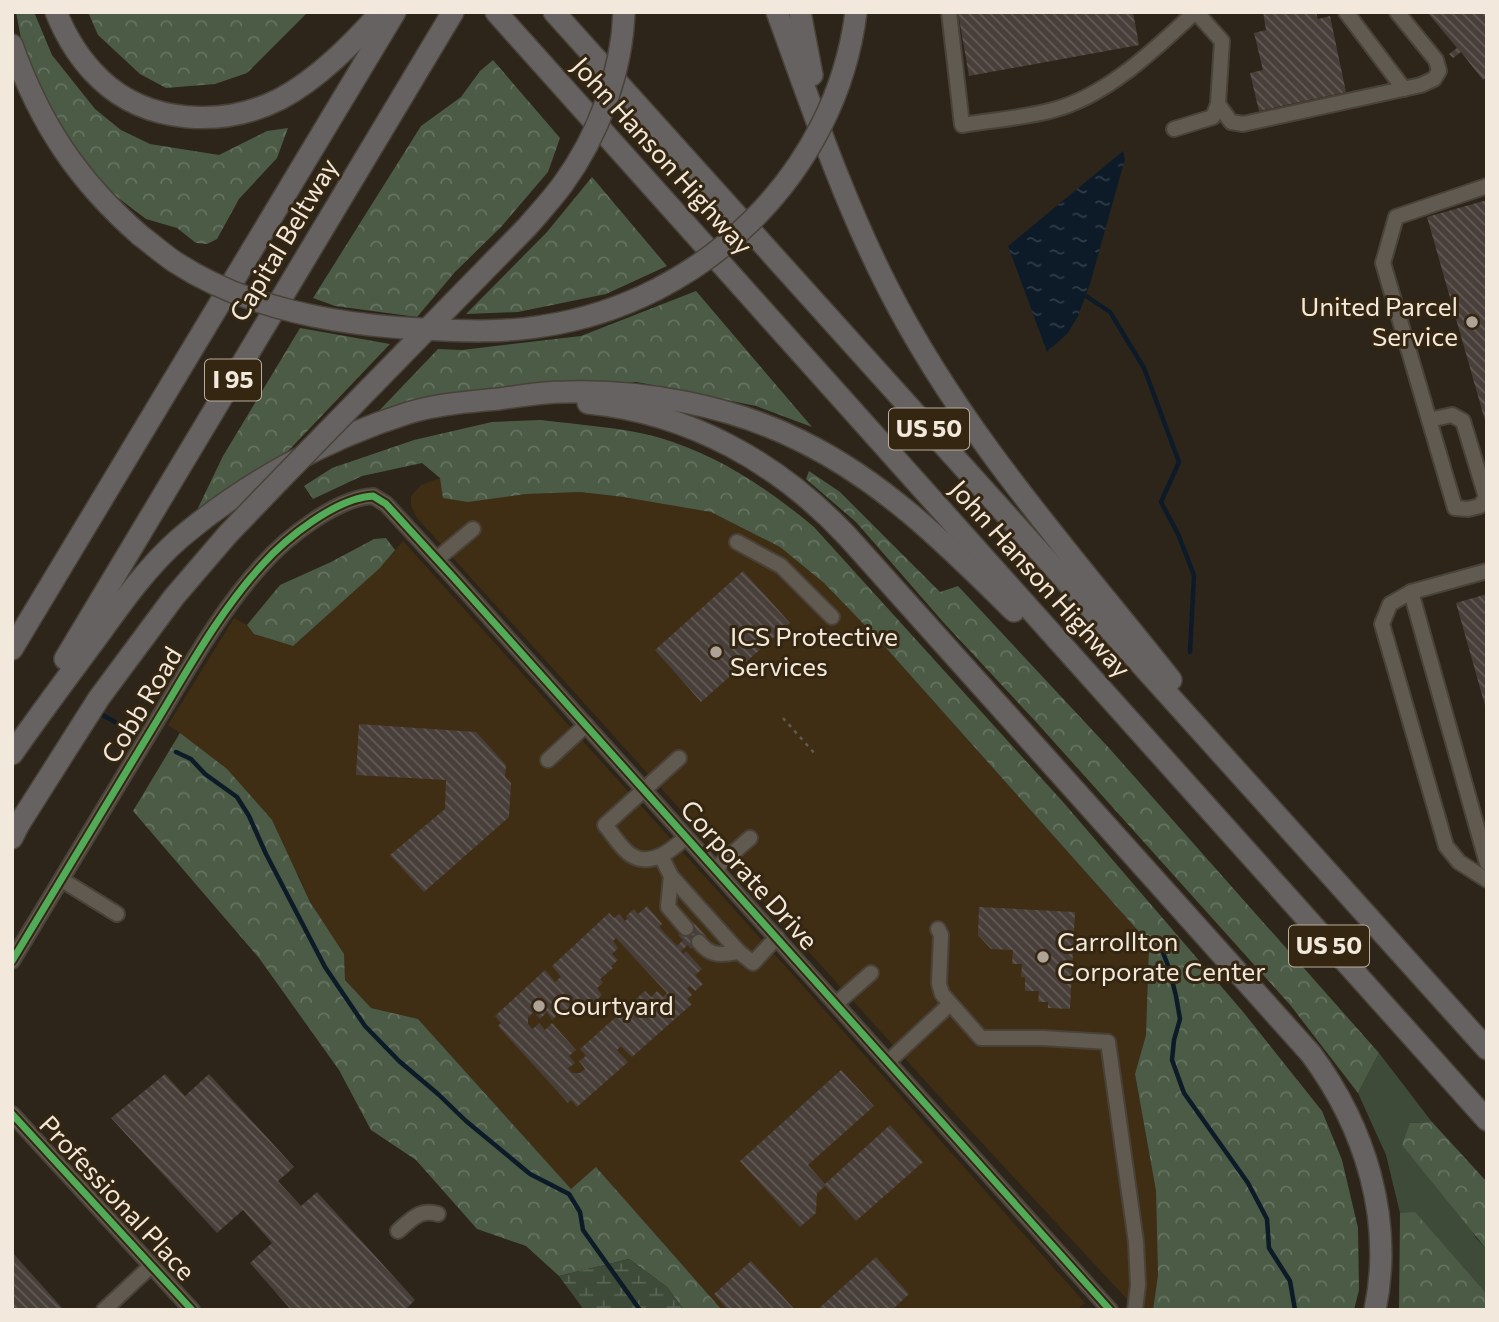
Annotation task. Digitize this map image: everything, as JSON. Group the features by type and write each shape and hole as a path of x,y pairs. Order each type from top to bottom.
{"highway":[{"path":"55,12 80,57 101,80 125,96 155,110 188,117 221,118 253,111 282,98 341,53 381,12"},
{"name":"Capital Beltway","path":"12,649 395,12"},
{"name":"Capital Beltway","path":"12,748 453,12"},
{"name":"John Hanson Highway","path":"554,12 1487,1049"},
{"path":"15,833 99,698 174,597 260,500 528,226 563,184 586,148 602,112 616,70 624,12"},
{"path":"777,12 846,199 894,300 932,365 970,423 1014,481 1303,846"},
{"path":"800,12 813,80 846,199"},
{"path":"12,45 25,82 63,152 97,195 141,236 175,262 251,299 299,314 384,327 492,330 543,327 596,314 634,300 699,265 745,228 797,169 815,138 844,68 856,12"},
{"name":"John Hanson Highway","path":"503,19 1487,1120"},
{"path":"12,754 145,574 180,538 249,487 312,452 411,412 458,402 563,392 596,392 681,401 764,426 799,439 832,457 905,508 942,541 1174,771"},
{"path":"498,398 601,405 674,422 708,435 771,468 826,513 1284,1023 1329,1079 1359,1137 1378,1210 1381,1261 1375,1310"}],"street":[{"path":"949,12 962,125 1054,110 1092,93 1145,58 1196,12 1222,41 1218,104 1213,117 1174,129"},
{"path":"1346,12 1404,89"},
{"path":"1218,104 1231,122 1243,124 1421,85 1434,79 1439,71 1436,60 1397,12"},
{"path":"1429,420 1452,415 1463,421 1486,497 1480,506 1455,508 1429,420 1383,263 1396,217 1487,186"},
{"name":"Corporate Drive","path":"345,503 365,496 380,499 437,559 1110,1310"},
{"name":"Cobb Road","path":"12,961 219,619 242,588 278,548 345,503"},
{"path":"437,559 473,529"},
{"path":"737,542 781,566 832,617"},
{"path":"1487,571 1411,592 1390,604 1382,624 1446,846 1459,862 1487,880"},
{"path":"1411,592 1487,863"},
{"path":"548,760 586,725"},
{"path":"679,758 605,825 632,856 643,859 669,852 686,837"},
{"path":"715,869 750,838"},
{"path":"661,856 671,876 752,963 777,937"},
{"path":"671,876 668,907 686,928"},
{"path":"62,880 117,914"},
{"path":"938,929 941,935 939,984 942,994 981,1038 1108,1042 1136,1242 1138,1285 1135,1310"},
{"path":"699,943 712,954 739,952"},
{"path":"836,1003 871,973"},
{"path":"889,1061 950,1004"},
{"name":"Professional Place","path":"14,1120 187,1305"},
{"path":"398,1231 420,1213 438,1214"},
{"path":"104,1310 151,1266"},
{"path":"171,1310 187,1305"}],"path":[{"path":"783,718 816,755"}],"shaded area":[{"path":"440,478 467,501 526,494 580,492 668,503 711,512 780,547 824,583 879,640 1149,943 1146,1035 1135,1074 1156,1191 1158,1275 1153,1310 1137,1310 957,1116 417,518 411,506 411,496 421,485"},
{"path":"403,541 1085,1303 1077,1310 722,1310 597,1168 571,1189 418,1019 371,1008 345,980 344,954 310,902 299,876 180,733 168,725 234,618 247,625 254,634 293,646 380,568"}],"green space":[{"path":"16,12 34,12 52,55 95,109 121,130 150,144 219,155 267,131 288,128 277,158 239,199 217,239 207,244 196,243 177,228 146,219 117,197 72,151 43,105 22,44"},
{"path":"88,12 308,12 247,73 215,84 166,88 140,74 98,35"},
{"path":"493,60 560,138 548,172 417,317 335,306 313,298 421,126 461,97 480,71"},
{"path":"592,177 667,266 606,294 518,312 466,314 547,232"},
{"path":"696,291 812,427 756,406 637,382 508,387 432,397 375,415 438,349 462,350 581,336"},
{"path":"300,328 390,344 272,468 204,513 198,508 223,456"},
{"path":"541,420 629,431 679,444 740,474 814,527 1063,802 1244,1013 1322,1111 1342,1160 1358,1228 1359,1290 1354,1310 1153,1310 1158,1275 1156,1191 1135,1074 1146,1035 1149,943 879,640 824,583 780,547 711,512 623,497 580,492 526,494 468,502 443,498 440,478 422,463 362,476 313,499 304,486 332,468 414,440 492,422"},
{"path":"809,471 840,492 940,592 958,586 1109,748 1379,1053 1358,1093 1291,1006 1037,723 944,623 856,522 806,479"},
{"path":"386,538 395,550 380,568 293,646 254,634 247,625 280,585 374,539"},
{"path":"180,733 227,769 272,820 310,902 344,954 345,980 371,1008 418,1019 571,1189 596,1167 722,1310 684,1310 667,1287 629,1259 559,1276 526,1246 477,1229 416,1160 371,1130 339,1070 259,958 133,811"},
{"path":"1379,1053 1432,1122 1410,1123 1476,1238 1487,1250 1487,1294 1415,1213 1400,1213 1386,1155 1358,1093"},
{"path":"1432,1122 1487,1182 1487,1250 1402,1145 1410,1123"},
{"path":"1415,1212 1487,1294 1487,1310 1399,1310 1400,1213"},
{"path":"629,1259 667,1287 684,1310 584,1310 559,1276"}],"water":[{"path":"1123,151 1125,159 1090,284 1078,316 1068,333 1047,352 1008,246"}],"building":[{"path":"958,12 1133,12 1139,45 969,76"},
{"path":"1263,12 1316,12 1318,19 1330,16 1346,92 1259,111 1250,73 1263,70 1254,33 1266,30"},
{"path":"1427,12 1487,12 1487,77 1483,80 1461,52 1453,58 1449,54 1457,48"},
{"name":"United Parcel Service","path":"1487,200 1487,424 1486,424 1427,217"},
{"path":"743,571 790,623 701,702 655,650"},
{"path":"1487,594 1487,709 1486,709 1456,603"},
{"path":"359,724 476,732 506,765 505,777 511,783 509,817 424,892 390,855 445,809 446,780 356,775"},
{"name":"Courtyard","path":"647,906 662,924 659,927 677,946 683,940 678,935 693,922 706,936 691,949 688,945 681,951 683,954 686,951 702,969 695,975 703,984 695,991 690,986 687,988 692,995 687,999 692,1004 632,1057 621,1046 617,1050 628,1062 577,1107 571,1100 568,1103 498,1026 501,1023 495,1016 545,970 555,982 561,977 552,966 609,913 614,918 619,914 625,921 628,918 626,916 634,909 638,914","holes":["616,938 667,993 663,997 657,991 651,997 645,991 580,1049 586,1056 579,1061 585,1069 580,1073 572,1073 568,1068 575,1063 569,1056 576,1050 552,1023 545,1030 539,1023 533,1029 528,1024 528,1017 534,1012 540,1019 547,1012 552,1020 573,1004 576,1007 583,1001 589,1007 602,995 597,988 603,983 600,979 618,960 612,954 618,948 613,941"]},
{"name":"Carrollton Corporate Center","path":"979,907 1075,912 1070,1009 1048,1008 1048,1002 1038,1002 1039,991 1025,991 1025,977 1021,977 1022,964 1012,964 1013,950 991,949 978,935"},
{"path":"841,1070 874,1106 808,1165 825,1184 890,1125 923,1162 856,1221 825,1186 817,1193 816,1213 800,1227 740,1161"},
{"path":"165,1074 185,1096 209,1074 294,1167 278,1181 301,1206 317,1192 415,1300 405,1310 291,1310 250,1263 272,1243 243,1210 217,1233 111,1118"},
{"path":"12,1252 64,1310 12,1310"},
{"path":"876,1257 909,1294 892,1310 817,1310"},
{"path":"751,1261 795,1310 728,1310 714,1294"}],"waterway":[{"path":"1086,296 1110,312 1144,368 1179,462 1161,502 1178,534 1194,575 1190,652"},
{"path":"97,712 130,730"},
{"path":"176,752 191,759 205,774 237,797 325,967 365,1026 399,1061 530,1174 569,1194 580,1212 583,1230 640,1310"},
{"path":"1158,940 1169,968 1180,1019 1172,1060 1184,1093 1248,1183 1267,1219 1269,1248 1290,1281 1295,1310"}],"cycle path":[{"path":"12,961 194,659 247,583 272,554 313,521 343,504 373,496 386,504 453,577 1110,1310"},
{"path":"12,1114 192,1310"}],"place":[{"name":"United Parcel Service","path":"1472,322"},
{"name":"ICS Protective Services","path":"716,652"},
{"name":"Carrollton Corporate Center","path":"1043,957"},
{"name":"Courtyard","path":"539,1006"}]}
